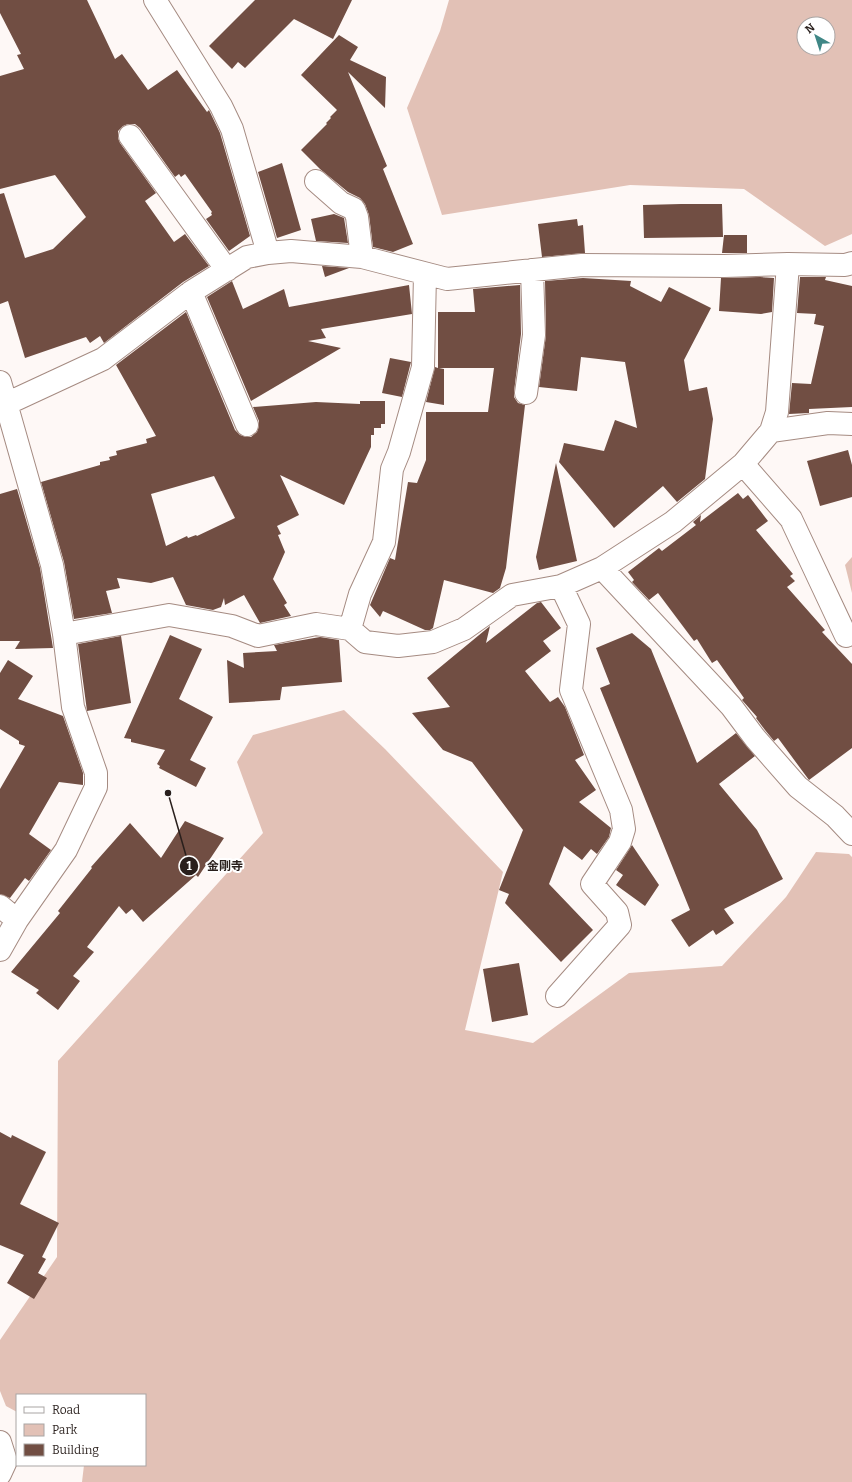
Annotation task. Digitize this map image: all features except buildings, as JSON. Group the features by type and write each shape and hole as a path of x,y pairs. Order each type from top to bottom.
{"street":[{"path":"155,0 222,106 232,128 268,253"},
{"path":"130,136 227,270"},
{"path":"316,181 341,203 354,209 357,217 362,257"},
{"path":"6,404 103,359 191,292 247,257 268,253 290,251 362,257 425,274 447,278 582,265 724,266 788,264 845,265 852,263"},
{"path":"64,634 169,615 232,626 258,636 316,624 350,629 366,642 398,646 433,642 464,629 512,595 561,586 602,568 673,522 743,464 771,431 777,412 788,264"},
{"path":"526,393 534,335 532,270"},
{"path":"350,629 360,594 384,542 392,469 399,452 423,367 425,274"},
{"path":"191,292 246,425"},
{"path":"0,382 52,565 64,634 73,707 96,773 96,788 66,850 17,920 0,950"},
{"path":"771,431 828,423 852,424"},
{"path":"743,464 791,519 846,636"},
{"path":"602,568 731,706 755,738 798,787 836,816 852,834"},
{"path":"557,996 620,925 617,912 592,884 620,842 624,829 622,810 571,690 578,624 561,586"},
{"path":"0,906 17,920"},
{"path":"0,1442 6,1461 0,1474"}],"green space":[{"path":"449,0 852,0 852,234 825,246 744,189 630,185 442,215 407,108 440,31"},
{"path":"852,557 852,593 845,565"},
{"path":"344,710 385,749 503,872 465,1030 533,1043 629,973 722,966 786,897 816,852 849,854 852,857 852,1482 82,1482 84,1466 146,1466 146,1394 16,1394 16,1411 6,1406 0,1391 0,1340 57,1257 58,1061 263,833 237,762 253,735"}],"place":[{"name":"金剛寺","path":"168,793"}]}
